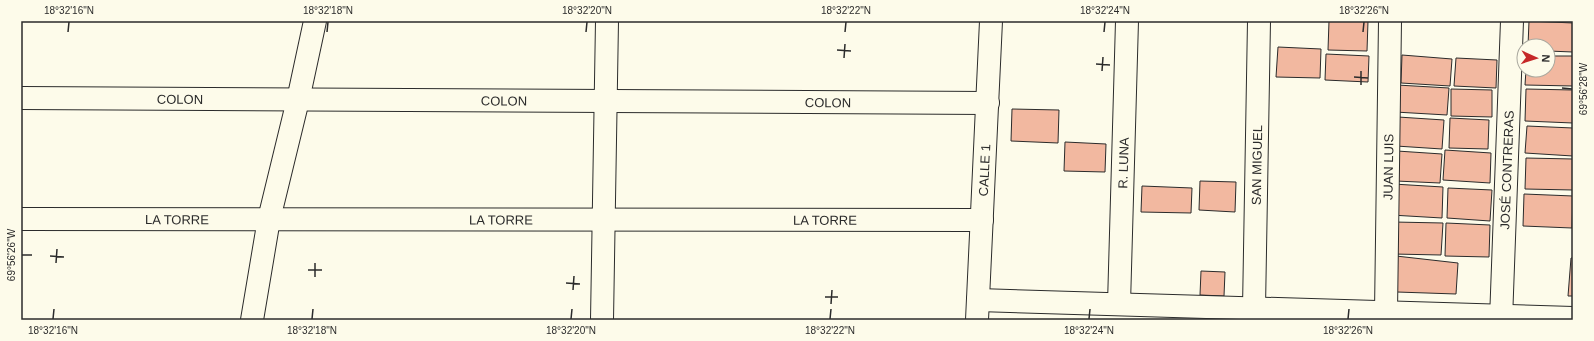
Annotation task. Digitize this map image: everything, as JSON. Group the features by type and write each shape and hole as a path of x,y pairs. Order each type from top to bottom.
{"street":[{"path":"252,320 269,219 298,100 315,21"},
{"path":"602,320 607,21"},
{"name":"CALLE 1","path":"978,310 991,21"},
{"name":"R. LUNA","path":"1119,304 1127,21"},
{"name":"SAN MIGUEL","path":"1254,308 1259,21"},
{"name":"JUAN LUIS","path":"1386,312 1390,21"},
{"name":"JOSÉ CONTRERAS","path":"1501,318 1512,21"},
{"name":"COLON","path":"21,98 988,103"},
{"name":"LA TORRE","path":"21,219 982,220"},
{"path":"978,310 1119,304 1386,312 1501,318 1573,318"}],"building":[{"path":"1329,21 1368,21 1367,51 1328,50"},
{"path":"1529,21 1573,23 1573,52 1556,51 1556,38 1528,38"},
{"path":"1278,47 1321,49 1320,78 1276,77"},
{"path":"1326,54 1369,56 1368,82 1325,80"},
{"path":"1402,55 1452,59 1450,86 1401,83"},
{"path":"1556,56 1573,56 1573,86 1525,85 1525,78 1556,78"},
{"path":"1456,58 1497,60 1496,88 1454,86"},
{"path":"1397,85 1449,88 1447,115 1395,112"},
{"path":"1451,89 1492,90 1492,117 1451,116"},
{"path":"1526,89 1573,90 1573,123 1525,121"},
{"path":"1012,109 1059,110 1058,143 1011,141"},
{"path":"1398,117 1444,120 1442,149 1396,146"},
{"path":"1450,118 1489,120 1488,149 1449,148"},
{"path":"1527,126 1573,128 1573,156 1525,153"},
{"path":"1065,142 1106,144 1105,172 1064,171"},
{"path":"1445,150 1491,153 1490,183 1443,180"},
{"path":"1397,151 1442,154 1440,183 1396,181"},
{"path":"1526,158 1573,159 1573,190 1525,189"},
{"path":"1200,181 1236,182 1235,212 1199,210"},
{"path":"1393,184 1443,187 1442,218 1391,215"},
{"path":"1142,186 1192,188 1191,213 1141,212"},
{"path":"1448,188 1492,190 1490,221 1447,218"},
{"path":"1524,194 1573,196 1572,228 1523,226"},
{"path":"1394,222 1443,223 1441,255 1393,254"},
{"path":"1446,223 1490,225 1489,257 1445,256"},
{"path":"1396,256 1458,263 1456,294 1397,292"},
{"path":"1571,258 1573,258 1573,296 1568,296"},
{"path":"1201,271 1225,272 1224,296 1200,295"}]}
